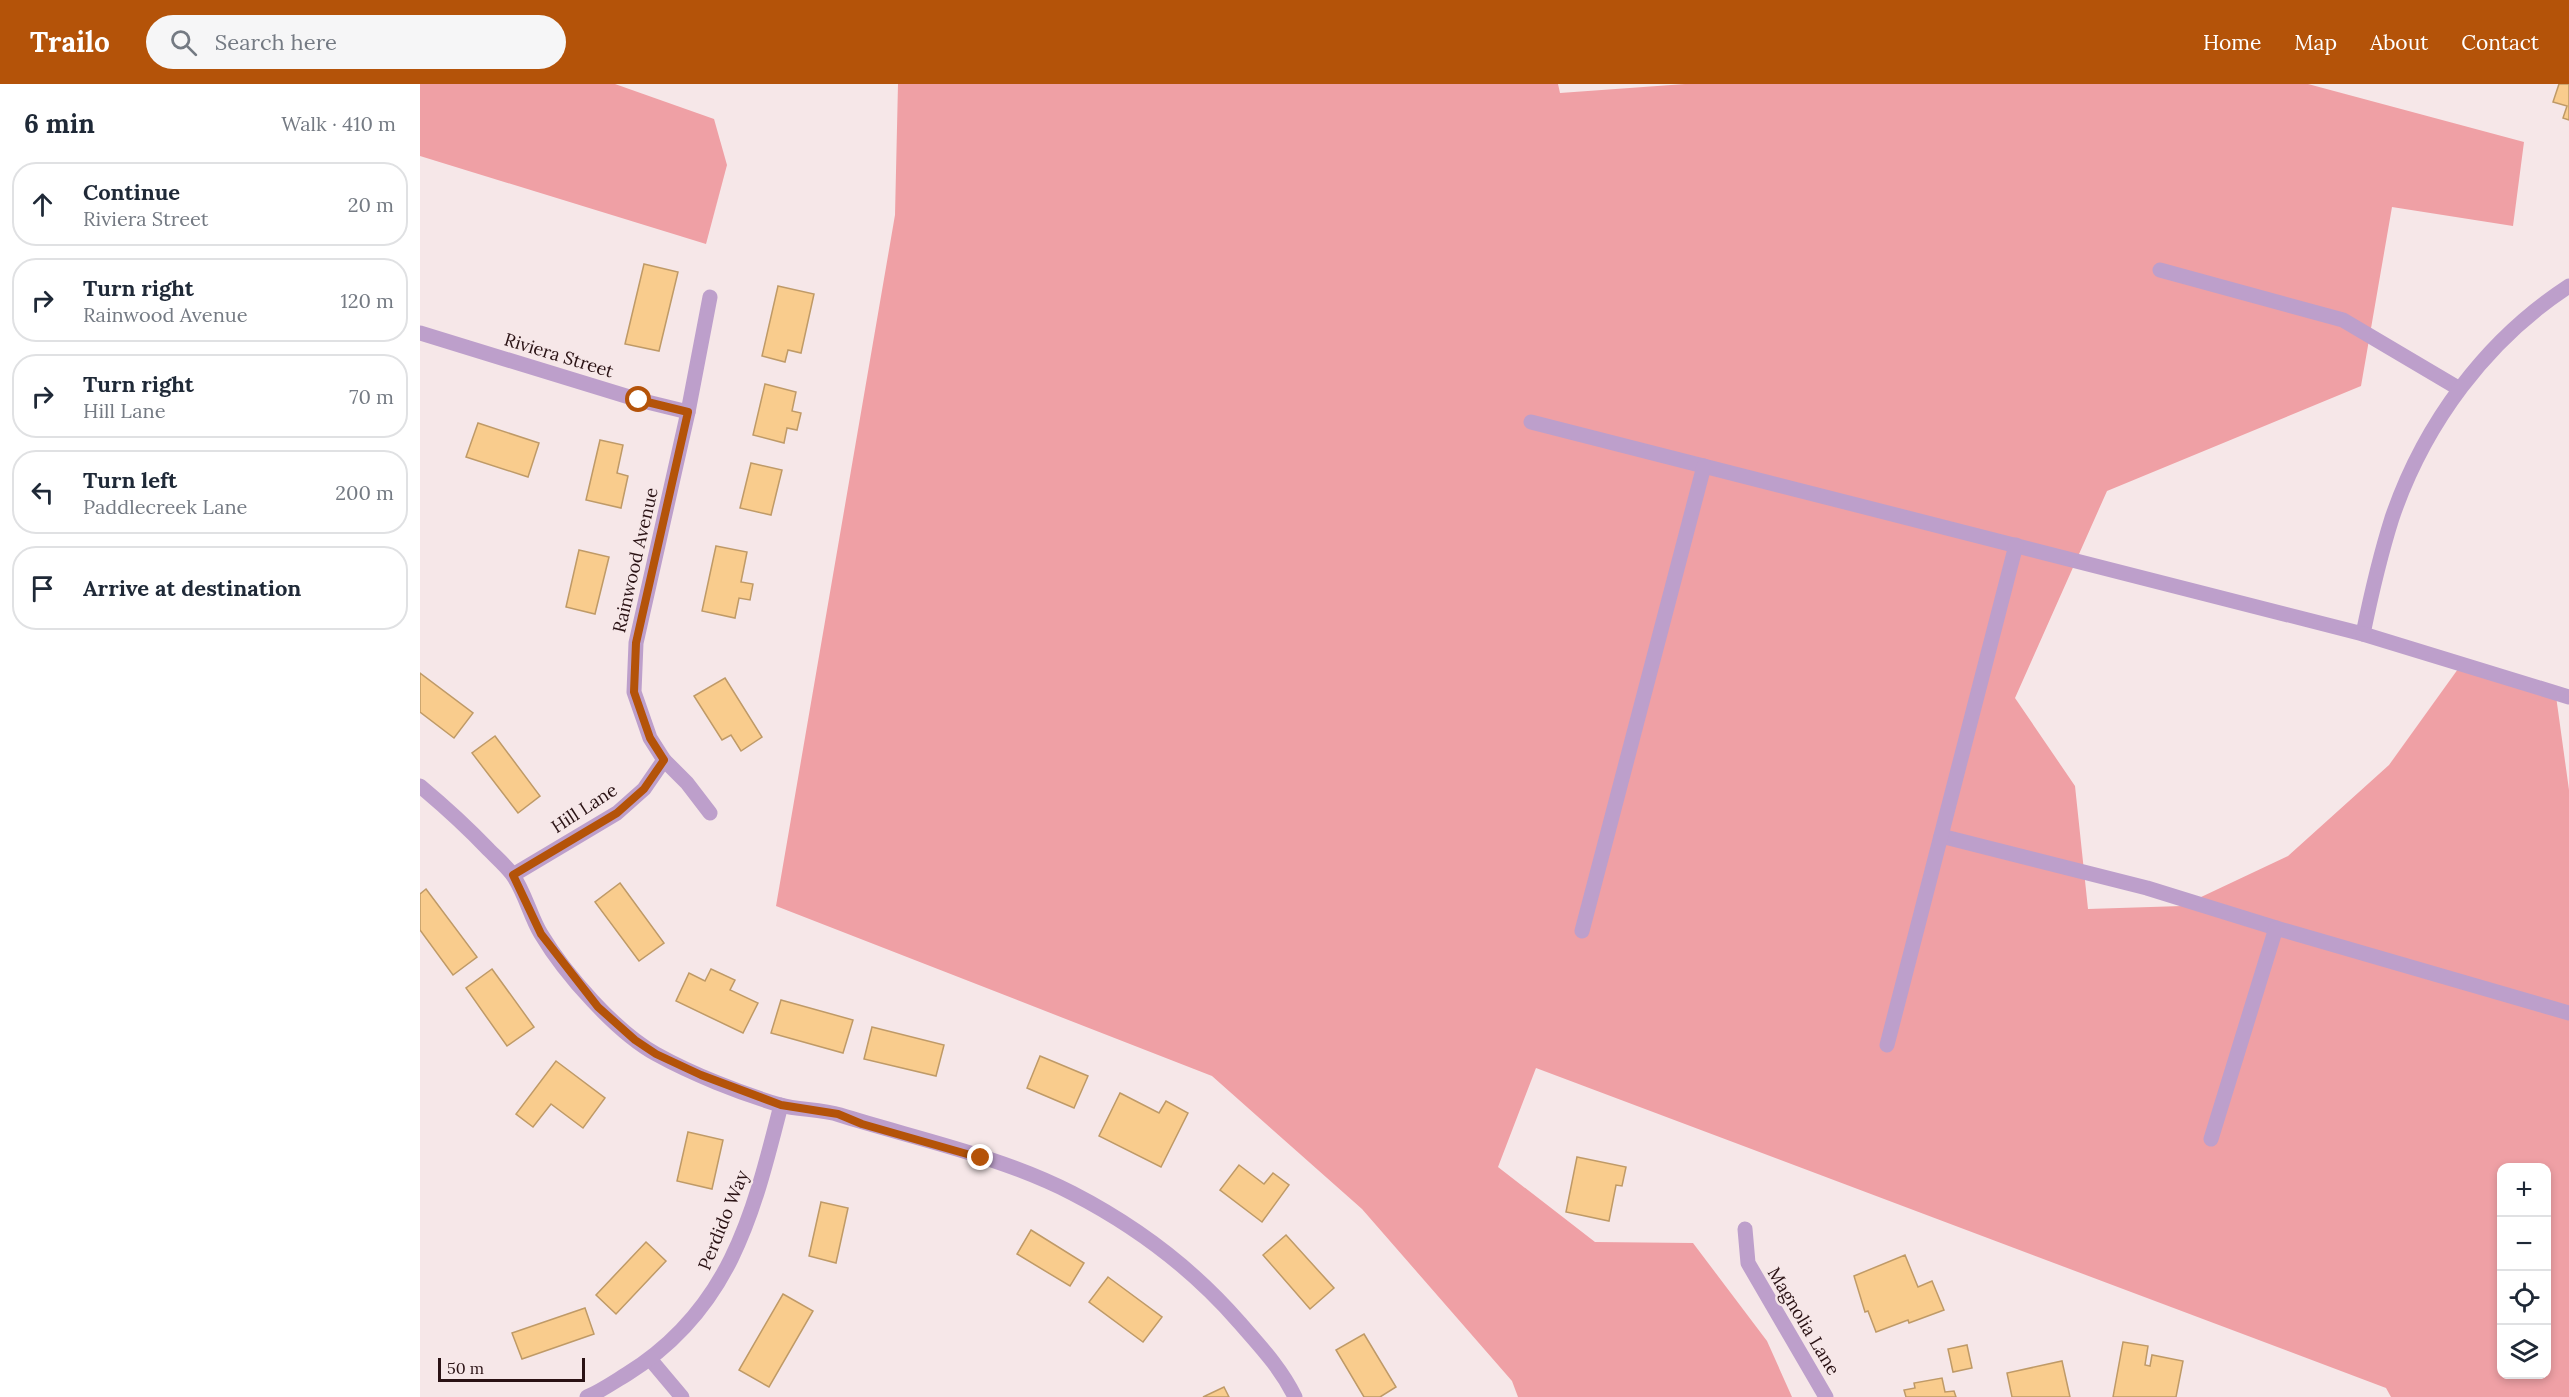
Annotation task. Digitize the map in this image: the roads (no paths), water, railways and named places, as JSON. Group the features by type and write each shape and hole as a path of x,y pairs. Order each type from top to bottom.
{"street":[{"path":"2160,270 2343,320 2458,388"},
{"path":"2363,634 2392,518 2417,460 2458,388 2504,336 2547,300 2569,286"},
{"name":"Rainwood Avenue","path":"710,813 687,783 664,760 650,738 634,692 636,643 688,412 711,297"},
{"name":"Riviera Street","path":"420,333 639,400 688,412"},
{"path":"1531,422 2363,634 2569,697"},
{"path":"1582,931 1704,466"},
{"path":"1887,1045 2016,545"},
{"name":"Hill Lane","path":"513,875 617,813 644,789 664,760"},
{"path":"420,786 458,818 513,875 541,934 554,952 598,1007 635,1040 656,1054 701,1075 781,1105 838,1114 862,1124 911,1136 981,1158 1071,1193 1133,1229 1172,1256 1207,1288 1272,1359 1286,1378 1295,1397"},
{"path":"1941,836 2147,888 2569,1013"},
{"path":"2211,1139 2276,928"},
{"name":"Perdido Way","path":"587,1397 650,1359 697,1315 723,1277 759,1193 781,1105"},
{"name":"Magnolia Lane","path":"1744,1229 1748,1263 1826,1397"},
{"path":"650,1359 682,1397"}]}
